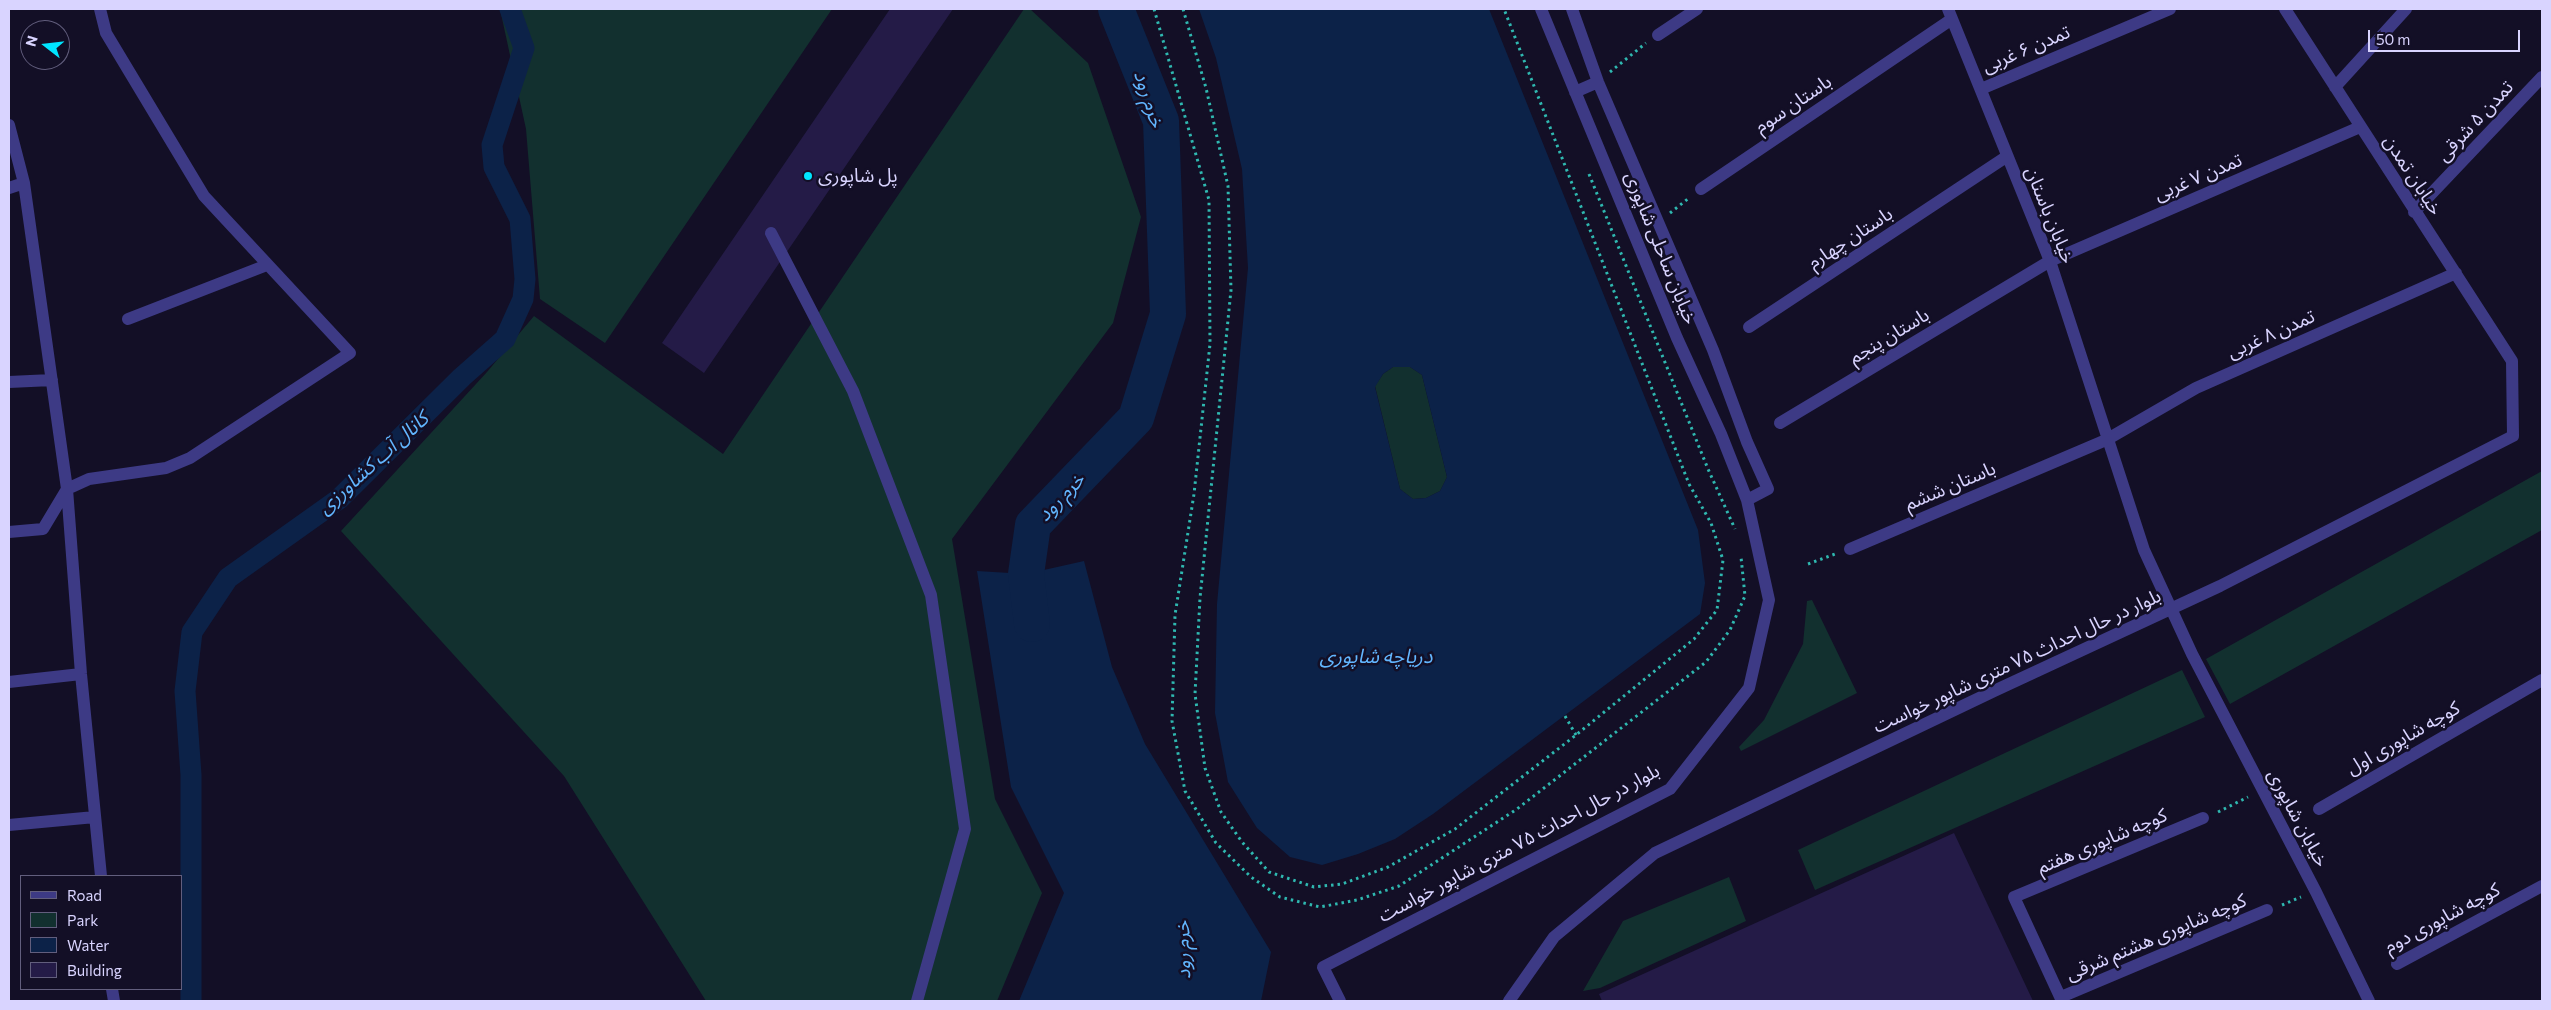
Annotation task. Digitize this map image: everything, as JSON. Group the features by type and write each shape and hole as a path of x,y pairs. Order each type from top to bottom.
{"street":[{"path":"9,532 43,529 66,489 90,479 148,472 166,468 190,458 350,354 204,196 106,33 100,9"},
{"name":"خیابان ساحلی شاپوری","path":"1541,9 1747,500 1768,489 1747,442 1713,350 1598,82 1572,9"},
{"path":"1658,35 1697,9"},
{"name":"تمدن ۶ غربی","path":"1981,89 2170,9"},
{"name":"خیابان تمدن","path":"2285,9 2512,362"},
{"path":"2335,87 2406,9"},
{"name":"خیابان باستان","path":"1950,14 1981,89 2006,157 2050,261 2106,440 2144,550 2171,609"},
{"name":"باستان سوم","path":"1701,189 1950,14"},
{"name":"تمدن ۵ شرقی","path":"2414,212 2542,77"},
{"path":"1575,92 1598,82"},
{"path":"9,125 24,183 66,489 81,674 101,875"},
{"name":"تمدن ۷ غربی","path":"2050,261 2360,128"},
{"name":"باستان چهارم","path":"1749,327 2006,157"},
{"path":"9,188 24,183"},
{"path":"771,233 853,391 931,595 965,829 917,1001"},
{"name":"باستان پنجم","path":"1780,423 2050,261"},
{"path":"128,320 267,264"},
{"name":"تمدن ۸ غربی","path":"2106,440 2196,388 2456,273"},
{"name":"بلوار در حال احداث ۷۵ متری شاپور خواست","path":"1509,1001 1554,936 1655,853 1994,691 2171,609 2513,436 2512,362"},
{"path":"9,382 52,380"},
{"name":"باستان ششم","path":"1850,549 2106,440"},
{"name":"بلوار در حال احداث ۷۵ متری شاپور خواست","path":"1340,1001 1323,967 1670,789 1749,688 1768,600 1747,500"},
{"name":"خیابان شاپوری","path":"2171,609 2192,654 2316,892 2369,1001"},
{"path":"9,682 81,674"},
{"name":"کوچه شاپوری اول","path":"2319,808 2542,680"},
{"path":"9,824 95,817"},
{"name":"کوچه شاپوری هفتم","path":"2062,999 2014,898 2204,818"},
{"name":"کوچه شاپوری دوم","path":"2397,964 2542,886"},
{"name":"کوچه شاپوری هشتم شرقی","path":"2062,999 2267,910"}],"path":[{"path":"1154,9 1209,200 1210,344 1194,494 1175,615 1172,721 1184,792 1216,843 1251,878 1280,897 1320,907 1357,900 1398,886 1517,809 1706,662 1730,630 1744,596 1740,548"},
{"path":"1183,9 1206,88 1228,186 1232,290 1200,598 1195,694 1205,768 1221,812 1242,842 1269,872 1314,887 1342,884 1388,867 1455,829 1576,735 1694,639 1717,610 1723,560 1711,523 1689,484 1504,9"},
{"path":"1598,82 1658,35"},
{"path":"1586,165 1708,469 1739,538"},
{"path":"1658,222 1701,189"},
{"path":"1808,564 1850,549"},
{"path":"1565,716 1576,735"},
{"path":"2204,818 2263,791"},
{"path":"2267,910 2316,892"}],"green space":[{"path":"500,9 832,9 605,343 540,299 526,129"},
{"path":"1024,9 1030,9 1088,63 1141,217 1113,323 952,539 995,799 1042,893 997,1001 706,1001 564,776 341,531 487,372 534,316 723,454"},
{"path":"1393,367 1410,367 1422,375 1447,477 1440,491 1426,498 1413,499 1400,489 1375,386 1383,374"},
{"path":"2542,471 2542,530 2230,704 2206,659"},
{"path":"1812,600 1857,693 1741,751 1739,747 1764,720 1803,644 1807,601"},
{"path":"2182,670 2205,717 1815,890 1798,850"},
{"path":"1729,877 1746,921 1600,988 1583,991 1623,921"}],"water":[{"name":"دریاچه شاپوری","path":"1199,9 1489,9 1698,530 1705,583 1700,614 1433,814 1395,839 1358,854 1322,865 1290,857 1257,828 1228,782 1215,713 1217,604 1248,268 1242,169 1216,58","holes":["1393,367 1410,367 1422,375 1447,477 1440,491 1426,498 1413,499 1400,489 1375,387 1383,374"]},
{"path":"1084,561 1112,667 1145,744 1271,952 1261,1001 1019,1001 1064,893 1011,787 977,571 1026,574"}],"building":[{"name":"پل شاپوری","path":"890,9 953,9 704,373 662,343"},
{"path":"1954,833 2033,1001 1602,1001 1599,994"}],"waterway":[{"name":"کانال آب کشاورزی","path":"191,1001 191,775 185,691 192,632 228,578 339,499 462,377 505,339 523,299 525,279 520,219 494,167 492,145 524,48 510,9"},
{"name":"خرم رود","path":"1032,624 1026,574 1033,525 1136,418 1168,314 1161,121 1116,9"}],"place":[{"name":"پل شاپوری","path":"808,176"}]}
